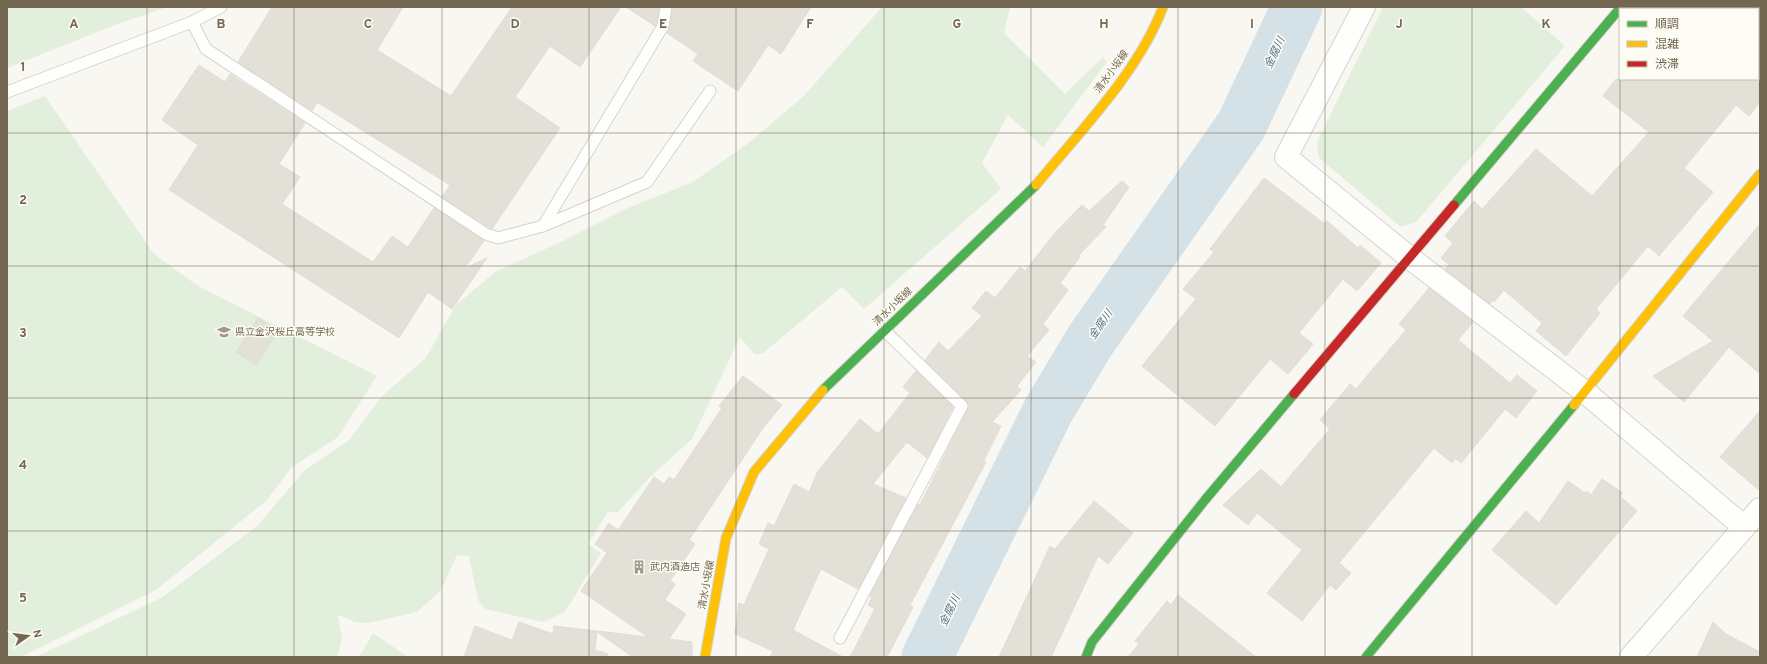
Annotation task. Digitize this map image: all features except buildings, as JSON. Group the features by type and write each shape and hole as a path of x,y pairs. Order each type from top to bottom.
{"street":[{"name":"清水小坂線","path":"705,657 726,538 754,472 815,398 1036,186 1122,80 1155,28 1163,7"},
{"path":"1364,7 1286,157 1410,258 1585,392 1744,527"},
{"path":"1086,657 1092,642 1205,500 1619,9"},
{"path":"1366,657 1585,392 1760,174"},
{"path":"1631,657 1760,509"}],"lane":[{"path":"7,92 192,22 221,7"},
{"path":"543,226 663,26 666,7"},
{"path":"192,22 206,49 486,234 498,238 543,226 647,182 710,91"},
{"path":"840,638 962,406 884,331"}],"green space":[{"path":"7,7 167,7 112,26 7,68"},
{"path":"882,7 1010,7 1004,33 1065,94 1103,57 1107,62 1043,147 1008,115 982,163 1001,189 864,309 842,287 762,354 754,354 740,337 692,439 651,476 618,512 608,512 588,544 601,553 565,612 543,622 485,609 478,600 469,556 457,555 441,590 417,612 369,623 355,622 338,615 342,639 337,657 36,657 161,598 257,526 304,471 349,440 383,395 425,359 456,305 495,272 565,240 623,210 693,182 750,142 804,96"},
{"path":"1383,7 1521,7 1565,46 1416,222 1401,227 1319,158 1317,142"},
{"path":"45,96 154,254 198,286 377,376 338,437 292,467 266,501 156,590 21,657 7,657 7,111"},
{"path":"373,633 408,657 359,657"}],"waterway":[{"name":"金腐川","path":"927,657 1048,411 1090,341 1241,126 1297,7"}],"traffic: fast":[{"path":"1454,205 1619,9"},
{"path":"823,390 1036,185"},
{"path":"1086,657 1092,642 1205,500 1294,394"},
{"path":"1366,657 1574,405"}],"traffic: slow":[{"path":"1036,185 1107,100 1123,78 1139,55 1163,7"},
{"path":"1574,405 1760,174"},
{"path":"705,657 726,538 754,472 823,390"}],"traffic: jam":[{"path":"1294,394 1454,205"}],"place":[{"name":"県立金沢桜丘高等学校","path":"224,332"},
{"name":"武内酒造店","path":"639,567"}]}
